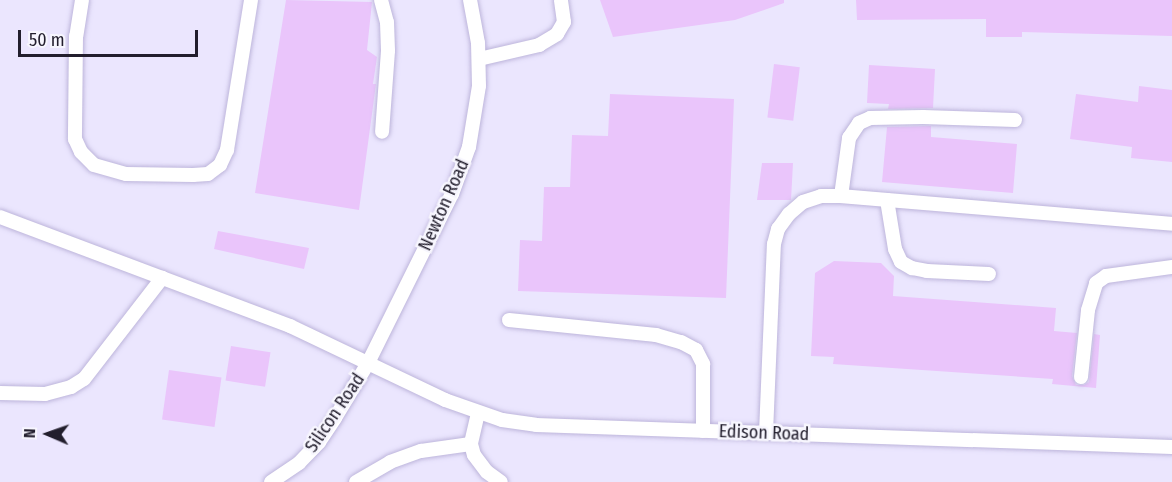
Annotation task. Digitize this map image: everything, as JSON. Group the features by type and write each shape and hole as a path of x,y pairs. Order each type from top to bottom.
{"lane":[{"path":"82,0 76,36 75,139 81,152 94,165 117,172 193,175 208,174 220,165 227,150 251,0"},
{"path":"381,0 387,22 388,51 382,132"},
{"name":"Newton Road","path":"368,363 452,194 469,147 479,86 478,43 470,0"},
{"path":"479,59 539,45 557,34 564,22 561,0"},
{"path":"841,196 849,138 860,123 870,118 1015,120"},
{"path":"766,433 774,244 778,229 789,213 803,202 821,196 841,196 1172,224"},
{"path":"887,200 895,249 901,262 912,268 989,274"},
{"name":"Edison Road","path":"0,217 290,327 478,413 536,425 1172,447"},
{"path":"1081,377 1089,303 1096,283 1106,276 1172,267"},
{"path":"0,393 45,394 71,387 84,379 162,278"},
{"path":"509,320 656,335 681,342 696,350 703,363 703,431"},
{"name":"Silicon Road","path":"271,482 299,464 319,442 368,363"},
{"path":"478,413 471,444 474,455 488,472 501,482"},
{"path":"356,482 390,462 421,451 471,444"}],"building":[{"path":"286,0 372,2 367,50 377,57 373,84 376,84 359,210 255,193"},
{"path":"600,0 784,0 784,3 735,20 613,37"},
{"path":"856,0 1172,0 1172,36 1022,32 1022,37 986,37 986,19 857,20"},
{"path":"774,64 800,67 793,121 767,118"},
{"path":"869,65 935,69 933,108 888,109 889,104 867,103"},
{"path":"1139,86 1172,90 1172,162 1131,158 1132,147 1070,139 1076,94 1138,102"},
{"path":"610,94 734,99 726,298 518,291 520,240 542,241 544,187 570,187 572,135 608,136"},
{"path":"931,126 931,137 1017,144 1013,193 882,182 887,127"},
{"path":"762,163 793,163 791,200 757,200"},
{"path":"218,231 309,248 304,269 214,249"},
{"path":"834,261 881,263 894,276 893,296 1056,308 1054,331 1077,333 1072,376 1076,385 1089,382 1094,334 1100,335 1096,388 1052,384 1053,379 833,364 834,357 811,356 815,273"},
{"path":"231,346 271,352 265,387 226,381"},
{"path":"169,370 221,377 215,427 162,420"}]}
